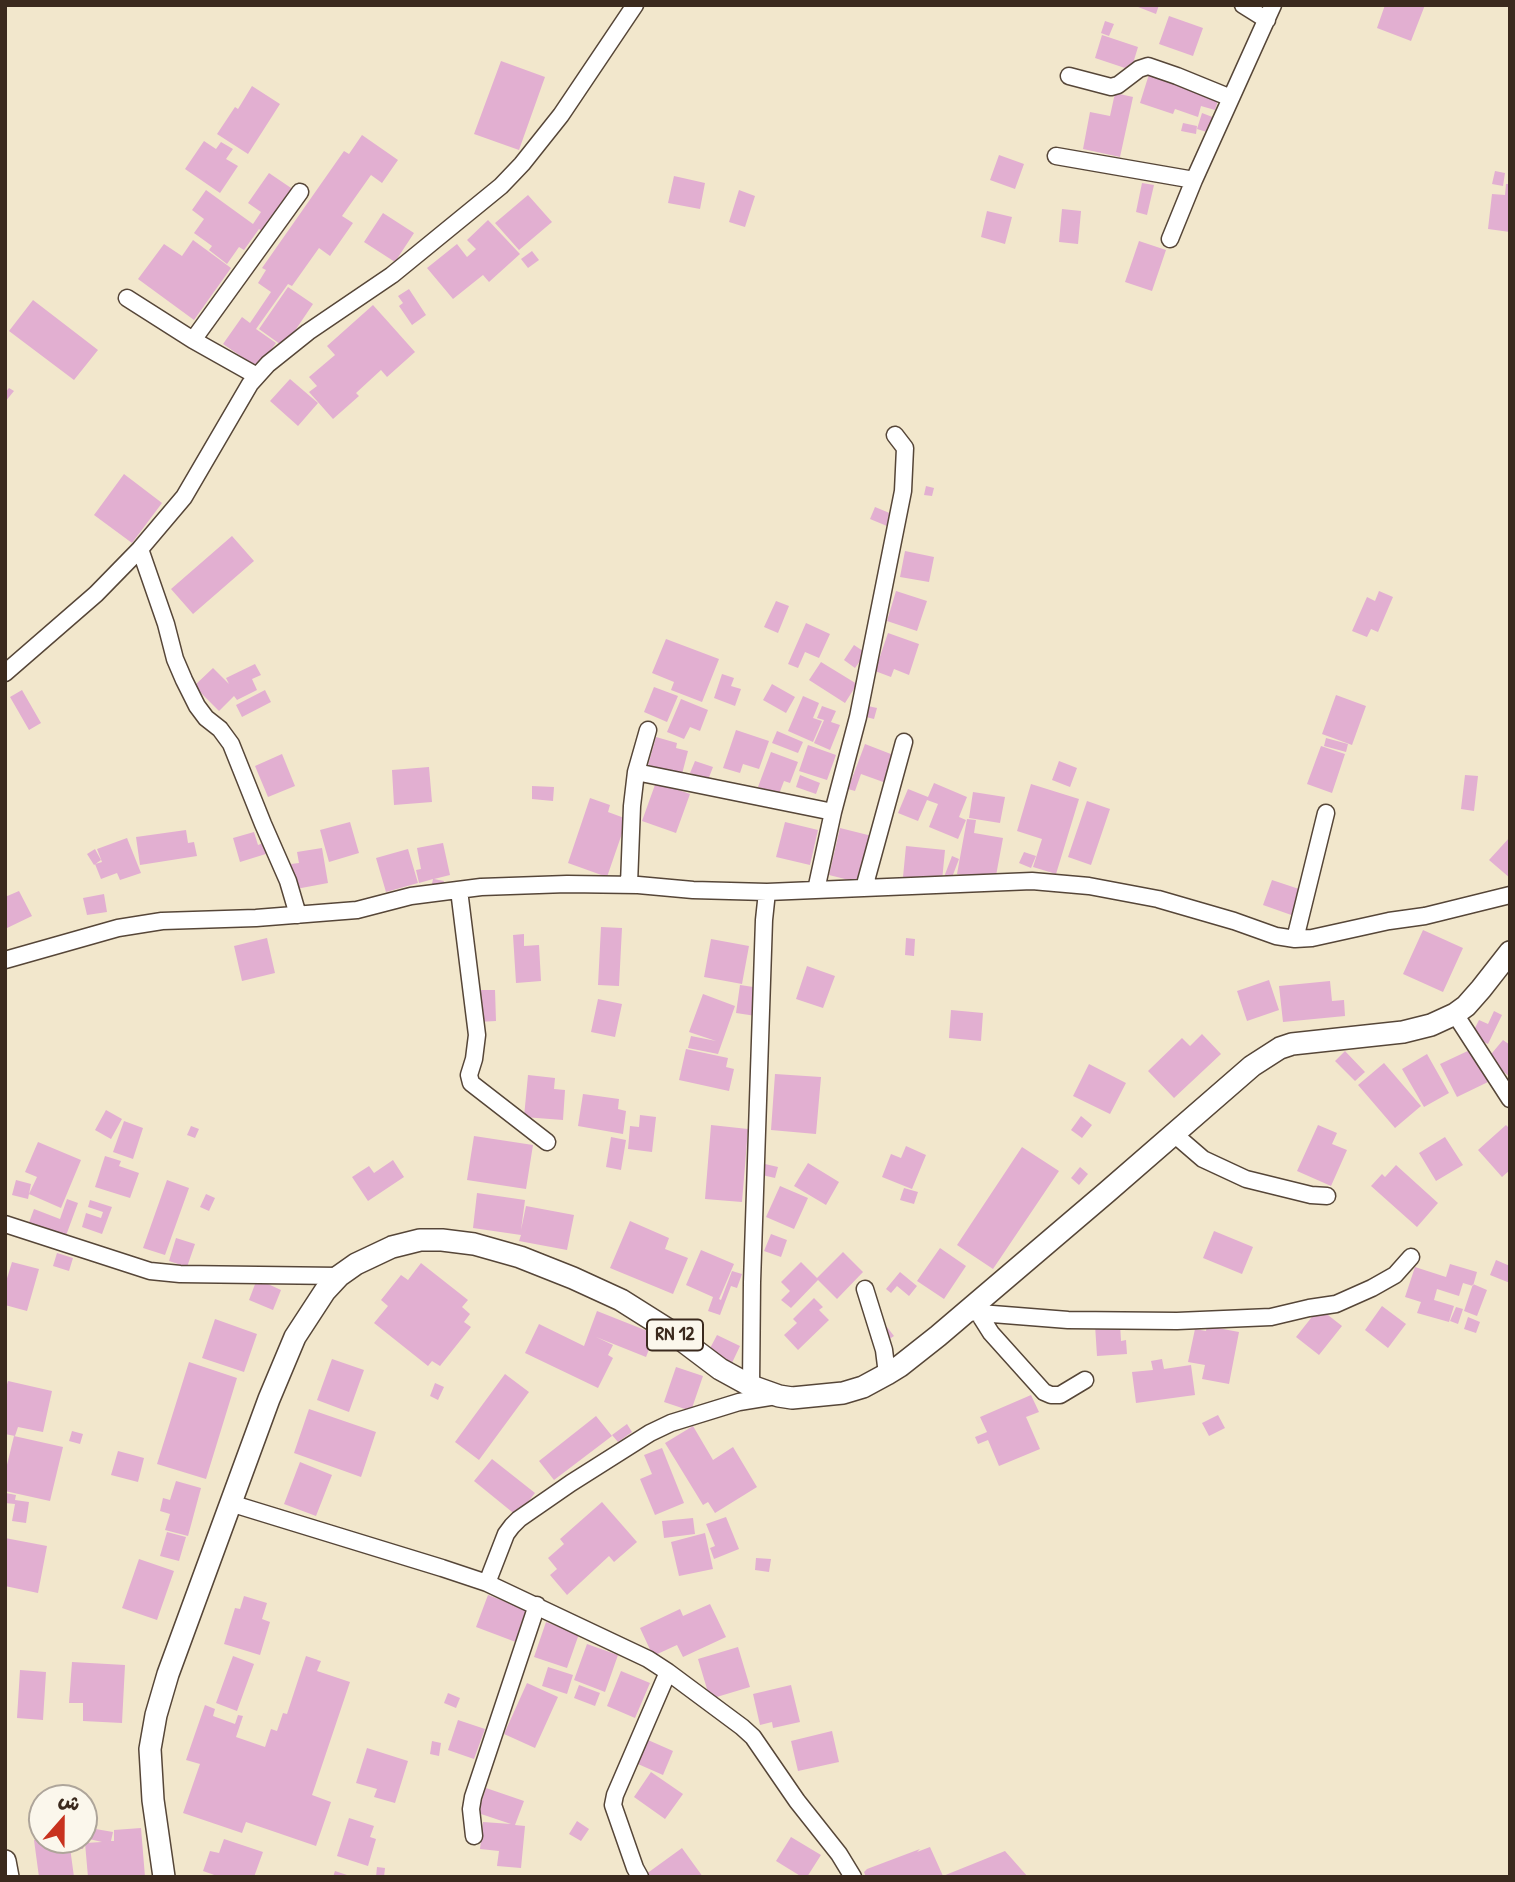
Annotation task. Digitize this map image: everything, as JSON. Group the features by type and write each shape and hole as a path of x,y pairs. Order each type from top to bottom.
{"main road":[{"name":"RN 12","path":"164,1877 150,1769 156,1715 168,1674 269,1399 295,1338 325,1291 339,1276 374,1255 420,1240 474,1244 520,1257 621,1300 667,1329 720,1369 751,1387 779,1396 804,1398 843,1393 863,1387 900,1366 973,1313 1252,1066 1280,1048 1303,1042 1403,1032 1431,1025 1466,1006 1510,952"},
{"path":"5,1861 8,1877"}],"street":[{"path":"5,673 96,594 140,549 184,497 250,384 268,364 308,332 392,275 501,186 522,164 561,115 635,5"},
{"path":"1170,239 1270,13 1243,5"},
{"path":"1069,76 1111,86 1118,85 1139,69 1149,66 1231,98"},
{"path":"1056,156 1194,180"},
{"path":"194,340 300,192"},
{"path":"127,298 257,376"},
{"path":"816,890 858,717 903,491 905,448 895,435"},
{"path":"140,549 184,680 202,712 231,744 288,881 298,915"},
{"path":"629,884 636,772 648,730"},
{"path":"864,888 904,742"},
{"path":"636,772 833,812"},
{"path":"1295,939 1326,813"},
{"path":"5,960 118,928 151,923 357,910 411,896 481,887 629,884 693,890 767,892 1032,881 1089,886 1158,899 1276,936 1295,939 1425,916 1510,895"},
{"path":"459,890 477,1035 469,1074 471,1083 548,1142"},
{"path":"751,1387 752,1282 767,892"},
{"path":"1455,1014 1510,1099"},
{"path":"1174,1134 1203,1159 1246,1180 1311,1195 1327,1196"},
{"path":"5,1224 150,1270 180,1274 339,1276"},
{"path":"973,1313 1068,1320 1177,1321 1270,1317 1336,1304 1395,1275 1411,1257"},
{"path":"865,1289 884,1350 887,1374"},
{"path":"973,1313 1044,1392 1060,1395 1085,1380"},
{"path":"487,1583 506,1534 512,1526 519,1518 571,1483 650,1433 671,1423 739,1402 779,1396"},
{"path":"230,1503 487,1583 537,1605 668,1672 753,1737 853,1877"},
{"path":"474,1836 471,1817 473,1797 537,1605"},
{"path":"640,1877 613,1805 668,1672"}],"building":[{"path":"1133,5 1159,5 1156,14"},
{"path":"1385,5 1425,5 1411,41 1377,28"},
{"path":"1169,16 1203,28 1193,56 1159,44"},
{"path":"1105,21 1114,24 1109,36 1101,33"},
{"path":"1102,35 1138,47 1131,70 1095,58"},
{"path":"501,61 545,77 519,150 474,134"},
{"path":"1150,71 1220,94 1215,110 1201,106 1198,117 1175,109 1173,114 1140,103"},
{"path":"252,86 280,104 248,154 217,134 235,107 238,109"},
{"path":"1115,93 1133,97 1120,157 1083,149 1090,112 1110,116"},
{"path":"1202,113 1215,118 1210,133 1197,129"},
{"path":"1183,123 1197,126 1196,134 1181,131"},
{"path":"362,135 398,160 382,183 371,175 342,216 353,223 330,256 319,248 292,286 288,284 256,329 276,343 258,368 223,344 242,317 250,323 271,292 258,283 266,270 262,268 344,151 349,154"},
{"path":"204,141 216,149 221,142 233,149 226,159 238,166 220,193 185,169"},
{"path":"999,155 1024,164 1015,189 990,180"},
{"path":"1495,171 1505,173 1503,186 1492,184"},
{"path":"269,173 294,190 265,233 259,229 244,250 239,247 227,264 209,250 212,246 194,233 204,219 192,210 206,190 253,224 261,212 248,203"},
{"path":"674,176 705,183 700,209 668,203"},
{"path":"1142,183 1154,185 1147,215 1136,212"},
{"path":"1506,184 1510,184 1510,232 1488,229 1492,194 1505,195"},
{"path":"739,190 755,196 745,227 729,222"},
{"path":"528,195 552,222 519,250 495,223"},
{"path":"1062,209 1081,211 1078,244 1059,242"},
{"path":"987,211 1012,217 1005,244 981,237"},
{"path":"383,213 414,233 395,262 364,242"},
{"path":"488,220 520,254 489,282 483,275 453,299 427,268 457,244 467,257 476,249 467,240"},
{"path":"193,240 231,268 194,320 138,279 164,244 182,256"},
{"path":"1139,241 1166,250 1152,291 1125,282"},
{"path":"532,251 539,260 528,268 521,259"},
{"path":"288,287 313,304 284,347 259,329"},
{"path":"409,289 426,315 412,325 399,306 403,303 398,296"},
{"path":"33,300 98,350 74,380 9,331"},
{"path":"373,305 415,352 387,377 381,370 356,393 359,396 333,419 309,392 317,386 309,377 335,355 327,346"},
{"path":"290,379 318,403 298,426 270,401"},
{"path":"9,388 14,391 5,402 5,393"},
{"path":"124,474 162,503 132,543 94,515"},
{"path":"926,486 934,488 932,496 924,495"},
{"path":"875,507 892,514 887,526 870,519"},
{"path":"232,536 254,561 193,614 171,589"},
{"path":"905,551 934,557 929,582 900,577"},
{"path":"896,591 927,601 917,631 887,621"},
{"path":"1379,591 1393,597 1378,632 1371,629 1367,637 1352,631 1367,597 1375,601"},
{"path":"776,601 789,606 778,633 764,627"},
{"path":"806,623 830,634 819,658 805,652 798,668 788,664"},
{"path":"888,633 919,644 909,675 894,669 891,677 875,671"},
{"path":"666,639 719,659 702,702 671,690 674,682 652,673"},
{"path":"854,645 866,653 855,668 844,660"},
{"path":"821,662 857,684 845,703 809,680"},
{"path":"255,664 261,675 252,679 257,690 237,700 234,696 219,711 194,686 213,668 229,684 226,678"},
{"path":"722,674 734,678 731,686 741,689 735,706 714,698"},
{"path":"772,684 795,697 786,713 763,700"},
{"path":"654,687 678,696 667,722 644,712"},
{"path":"22,690 41,723 29,730 10,697"},
{"path":"265,690 271,702 242,717 236,705"},
{"path":"1336,695 1366,706 1352,745 1322,734"},
{"path":"803,696 819,703 813,718 822,721 813,742 788,731"},
{"path":"681,699 708,710 700,731 690,727 684,739 667,732"},
{"path":"822,706 836,711 831,722 840,725 830,750 814,743 824,720 817,718"},
{"path":"868,706 877,708 874,719 866,717"},
{"path":"736,730 769,741 759,769 743,764 740,773 723,768"},
{"path":"777,731 803,742 798,753 772,743"},
{"path":"656,737 677,743 676,748 688,751 682,774 648,765"},
{"path":"1326,738 1348,744 1346,752 1324,746"},
{"path":"865,744 896,756 886,783 861,774 855,791 848,789"},
{"path":"808,745 836,755 827,780 799,771"},
{"path":"1321,746 1345,754 1332,793 1307,784"},
{"path":"771,752 798,762 790,783 784,781 779,794 758,787"},
{"path":"282,754 295,786 268,797 255,766"},
{"path":"695,761 713,767 708,780 690,773"},
{"path":"1059,761 1077,768 1070,787 1052,780"},
{"path":"429,767 432,802 394,805 392,770"},
{"path":"800,775 820,783 816,794 796,787"},
{"path":"1465,775 1478,776 1474,811 1461,809"},
{"path":"656,782 690,794 676,833 642,821"},
{"path":"934,783 967,797 959,817 966,820 958,839 929,827 938,804 927,800 918,821 898,813 908,789 928,797"},
{"path":"1031,784 1079,799 1056,874 1033,867 1042,839 1017,831"},
{"path":"532,786 554,787 553,801 532,799"},
{"path":"973,792 1005,797 1000,823 969,818"},
{"path":"590,798 610,805 608,812 627,819 607,877 568,863"},
{"path":"1087,801 1110,809 1091,865 1068,857"},
{"path":"967,819 976,820 974,833 1003,838 995,881 957,874"},
{"path":"350,822 359,853 329,862 320,830"},
{"path":"785,822 818,830 810,865 776,857"},
{"path":"840,828 876,837 865,884 829,875"},
{"path":"186,830 188,843 194,842 197,856 140,865 136,837"},
{"path":"254,832 258,845 266,842 269,853 240,862 233,838"},
{"path":"1510,837 1510,878 1489,860"},
{"path":"127,838 141,873 120,880 117,873 101,879 95,864 102,862 97,849"},
{"path":"443,843 450,875 434,879 444,881 440,900 429,898 433,879 419,883 416,870 421,869 417,848"},
{"path":"906,846 945,850 942,881 903,877"},
{"path":"322,848 328,883 296,889 291,864 299,863 297,852"},
{"path":"95,849 101,860 94,865 87,854"},
{"path":"408,849 418,883 386,892 376,858"},
{"path":"1024,852 1036,856 1031,868 1019,863"},
{"path":"952,856 959,859 951,880 944,877"},
{"path":"1272,880 1305,891 1297,917 1263,905"},
{"path":"19,891 32,916 5,929 5,897"},
{"path":"104,894 107,912 87,915 83,898"},
{"path":"601,927 622,928 619,986 598,985"},
{"path":"1423,930 1463,948 1443,992 1403,974"},
{"path":"524,934 524,946 539,945 541,981 516,983 513,935"},
{"path":"267,938 275,973 242,981 234,946"},
{"path":"906,938 915,939 914,956 905,955"},
{"path":"711,939 749,946 742,984 704,977"},
{"path":"807,966 835,976 823,1008 796,999"},
{"path":"1269,980 1279,1010 1247,1021 1237,991"},
{"path":"1330,981 1332,1001 1344,1000 1345,1016 1283,1022 1279,986"},
{"path":"740,985 760,988 756,1016 736,1013"},
{"path":"477,990 495,990 496,1021 478,1022"},
{"path":"703,994 735,1006 718,1054 688,1048 691,1036 716,1041 689,1032"},
{"path":"598,999 622,1004 615,1037 591,1032"},
{"path":"951,1010 983,1013 981,1041 949,1038"},
{"path":"1494,1011 1502,1015 1488,1044 1471,1036 1479,1020 1488,1024"},
{"path":"1202,1034 1221,1054 1174,1098 1148,1071 1182,1038 1190,1046"},
{"path":"1503,1040 1510,1045 1510,1077 1487,1059"},
{"path":"686,1049 728,1058 726,1067 734,1069 729,1091 679,1080"},
{"path":"1472,1049 1488,1082 1457,1097 1440,1064"},
{"path":"1345,1051 1365,1072 1355,1081 1335,1061"},
{"path":"1427,1054 1449,1093 1424,1107 1402,1069"},
{"path":"1384,1063 1421,1106 1395,1128 1358,1085"},
{"path":"1089,1064 1126,1083 1110,1114 1073,1096"},
{"path":"775,1074 821,1077 816,1134 771,1130"},
{"path":"528,1075 555,1078 554,1089 565,1090 563,1120 524,1117"},
{"path":"583,1094 619,1099 618,1109 626,1111 623,1134 578,1126"},
{"path":"106,1110 122,1119 111,1139 95,1130"},
{"path":"640,1115 656,1117 652,1152 628,1149 630,1126 639,1127"},
{"path":"1081,1116 1092,1125 1082,1138 1071,1130"},
{"path":"124,1121 143,1128 133,1159 113,1152"},
{"path":"711,1125 748,1129 742,1202 705,1199"},
{"path":"1318,1125 1337,1133 1332,1144 1347,1150 1331,1186 1297,1171"},
{"path":"1506,1125 1510,1129 1510,1170 1502,1177 1478,1150"},
{"path":"191,1126 199,1129 195,1138 187,1135"},
{"path":"474,1136 533,1145 526,1189 467,1180"},
{"path":"611,1137 626,1140 621,1170 606,1167"},
{"path":"1445,1137 1463,1165 1436,1181 1419,1153"},
{"path":"38,1142 81,1160 61,1208 29,1194 37,1177 25,1172"},
{"path":"906,1146 926,1155 912,1189 882,1177 891,1154 901,1158"},
{"path":"1022,1147 1059,1171 993,1269 957,1245"},
{"path":"105,1156 121,1161 119,1166 139,1173 130,1198 95,1187"},
{"path":"393,1160 404,1177 368,1201 352,1177 369,1166 374,1173"},
{"path":"808,1163 839,1182 826,1205 794,1186"},
{"path":"765,1164 778,1167 775,1178 762,1175"},
{"path":"1396,1165 1438,1203 1417,1227 1371,1186 1382,1174 1385,1177"},
{"path":"1080,1167 1088,1174 1079,1185 1071,1178"},
{"path":"16,1180 31,1184 28,1199 12,1195"},
{"path":"167,1180 189,1188 165,1255 143,1248"},
{"path":"780,1186 808,1198 794,1229 766,1217"},
{"path":"904,1188 918,1192 914,1204 900,1200"},
{"path":"477,1193 525,1200 521,1230 526,1206 574,1215 567,1250 519,1241 521,1235 473,1228"},
{"path":"206,1194 215,1198 209,1211 200,1207"},
{"path":"67,1199 78,1203 64,1241 27,1228 34,1209 60,1219"},
{"path":"90,1200 112,1207 102,1234 82,1227 86,1213 101,1218 103,1212 88,1207"},
{"path":"630,1221 669,1238 665,1249 688,1258 673,1294 610,1268"},
{"path":"1214,1231 1253,1247 1242,1274 1203,1258"},
{"path":"771,1234 787,1240 781,1257 764,1251"},
{"path":"176,1238 195,1244 187,1267 169,1261"},
{"path":"940,1248 966,1266 944,1299 917,1281"},
{"path":"701,1250 734,1264 719,1299 721,1300 732,1271 742,1274 737,1288 731,1286 720,1315 708,1311 713,1297 686,1285"},
{"path":"843,1252 863,1272 837,1299 818,1280 791,1308 781,1300 790,1291 781,1282 801,1262 817,1278"},
{"path":"57,1253 73,1258 69,1271 53,1266"},
{"path":"1496,1260 1510,1266 1510,1283 1490,1275"},
{"path":"12,1262 39,1269 27,1311 5,1305 5,1285"},
{"path":"421,1263 468,1300 462,1307 470,1314 464,1322 471,1327 440,1366 432,1361 428,1366 374,1323 388,1306 381,1300 401,1275 408,1280"},
{"path":"1450,1264 1477,1272 1473,1286 1463,1283 1459,1296 1437,1289 1434,1300 1454,1306 1449,1322 1417,1313 1421,1302 1405,1297 1415,1267 1446,1277"},
{"path":"900,1272 917,1286 909,1296 897,1286 891,1293 886,1289"},
{"path":"257,1279 281,1290 273,1310 249,1300"},
{"path":"1473,1284 1487,1290 1477,1316 1464,1311"},
{"path":"814,1298 823,1307 819,1310 829,1320 798,1350 784,1335 797,1323 793,1319"},
{"path":"1382,1306 1406,1324 1388,1348 1365,1330"},
{"path":"1456,1307 1463,1309 1458,1324 1450,1321"},
{"path":"1319,1308 1342,1326 1319,1355 1296,1337"},
{"path":"597,1311 655,1334 646,1357 596,1337 613,1345 608,1355 613,1358 598,1388 525,1353 539,1324 584,1346"},
{"path":"1468,1317 1480,1322 1476,1333 1464,1329"},
{"path":"215,1319 257,1334 244,1372 202,1358"},
{"path":"1120,1324 1121,1341 1126,1340 1127,1354 1097,1356 1095,1325"},
{"path":"1207,1326 1239,1332 1229,1384 1202,1379 1205,1365 1188,1362 1195,1329 1206,1331"},
{"path":"887,1327 894,1336 877,1347 870,1338"},
{"path":"717,1335 740,1346 731,1365 707,1354"},
{"path":"332,1359 364,1370 349,1412 317,1400"},
{"path":"1162,1359 1164,1369 1191,1365 1195,1395 1136,1403 1132,1372 1153,1370 1151,1361"},
{"path":"189,1362 237,1378 206,1479 157,1464"},
{"path":"676,1367 703,1376 691,1411 664,1402"},
{"path":"505,1374 529,1392 479,1460 455,1442"},
{"path":"8,1381 52,1391 43,1432 18,1427 15,1436 5,1434 5,1391"},
{"path":"435,1383 444,1387 438,1400 430,1396"},
{"path":"1031,1395 1039,1412 1026,1417 1040,1449 999,1466 988,1440 978,1444 975,1437 987,1432 980,1417"},
{"path":"309,1409 376,1432 361,1477 294,1453"},
{"path":"1218,1415 1225,1428 1209,1436 1202,1423"},
{"path":"596,1416 612,1436 554,1480 539,1461"},
{"path":"627,1424 632,1432 618,1442 612,1435"},
{"path":"693,1426 713,1460 733,1447 757,1487 715,1513 708,1502 703,1505 665,1443"},
{"path":"72,1431 83,1434 80,1444 69,1441"},
{"path":"14,1436 63,1447 50,1501 5,1491 5,1473"},
{"path":"662,1448 684,1503 655,1515 640,1479 652,1474 644,1455"},
{"path":"118,1451 144,1458 138,1482 111,1475"},
{"path":"492,1459 535,1493 517,1516 474,1481"},
{"path":"300,1462 332,1475 316,1516 284,1504"},
{"path":"176,1481 201,1488 188,1536 165,1530 170,1514 160,1511 163,1498 170,1500"},
{"path":"6,1493 16,1495 15,1500 29,1502 26,1523 12,1521 15,1504 5,1503"},
{"path":"602,1502 637,1542 614,1562 609,1556 567,1595 550,1575 557,1569 548,1558 564,1544 560,1539"},
{"path":"726,1517 739,1549 714,1559 710,1548 715,1546 706,1524"},
{"path":"693,1518 695,1534 664,1538 662,1521"},
{"path":"167,1532 186,1537 179,1561 160,1556"},
{"path":"705,1533 713,1569 679,1576 671,1542"},
{"path":"5,1538 47,1546 38,1593 5,1586"},
{"path":"756,1558 771,1559 769,1572 755,1570"},
{"path":"139,1559 174,1571 157,1620 122,1608"},
{"path":"488,1595 533,1612 521,1644 476,1627"},
{"path":"244,1596 267,1603 262,1619 270,1622 260,1655 224,1644 235,1608 240,1609"},
{"path":"710,1604 726,1637 683,1657 677,1645 653,1656 640,1628 680,1609 683,1616"},
{"path":"546,1622 579,1634 567,1668 534,1657"},
{"path":"587,1644 618,1655 605,1692 574,1680"},
{"path":"738,1647 750,1687 710,1699 698,1659"},
{"path":"233,1656 254,1664 237,1711 216,1703"},
{"path":"306,1656 321,1661 317,1671 350,1682 312,1795 331,1802 316,1846 246,1822 242,1833 183,1813 200,1764 186,1760 205,1705 215,1709 213,1716 235,1724 238,1715 243,1716 236,1737 265,1747 271,1729 277,1731 283,1713 287,1714"},
{"path":"72,1662 125,1665 122,1723 83,1721 83,1703 69,1703"},
{"path":"548,1667 573,1675 567,1694 542,1686"},
{"path":"20,1670 46,1672 43,1720 17,1718"},
{"path":"621,1671 650,1683 635,1718 607,1706"},
{"path":"527,1683 558,1697 535,1748 504,1734"},
{"path":"579,1685 600,1693 595,1706 574,1698"},
{"path":"791,1685 800,1722 773,1728 772,1722 760,1725 753,1694"},
{"path":"448,1693 460,1698 456,1708 444,1703"},
{"path":"458,1720 485,1729 474,1759 448,1750"},
{"path":"832,1731 839,1762 798,1771 791,1741"},
{"path":"648,1740 673,1751 663,1775 638,1764"},
{"path":"432,1741 441,1743 439,1756 430,1754"},
{"path":"367,1748 408,1761 395,1803 374,1797 377,1789 356,1783"},
{"path":"651,1772 683,1794 665,1819 634,1797"},
{"path":"486,1788 524,1801 515,1825 525,1826 521,1868 497,1866 499,1851 480,1849 483,1822 511,1824 478,1813"},
{"path":"349,1818 374,1826 370,1837 376,1839 368,1866 337,1856"},
{"path":"577,1821 589,1829 581,1841 569,1834"},
{"path":"141,1828 145,1877 88,1877 86,1854 98,1854 98,1842 102,1842 98,1841 98,1829 113,1832 111,1841 114,1841 114,1830"},
{"path":"791,1837 821,1855 807,1877 802,1877 776,1861"},
{"path":"224,1839 263,1852 254,1877 220,1877 203,1871 210,1851 219,1853"},
{"path":"930,1847 943,1876 1005,1851 1028,1877 866,1877 864,1872 867,1869"},
{"path":"682,1848 703,1877 642,1877"},
{"path":"36,1854 71,1854 74,1877 39,1877"},
{"path":"377,1867 385,1868 384,1877 376,1877"},
{"path":"335,1871 350,1876 350,1877 333,1877"}]}
